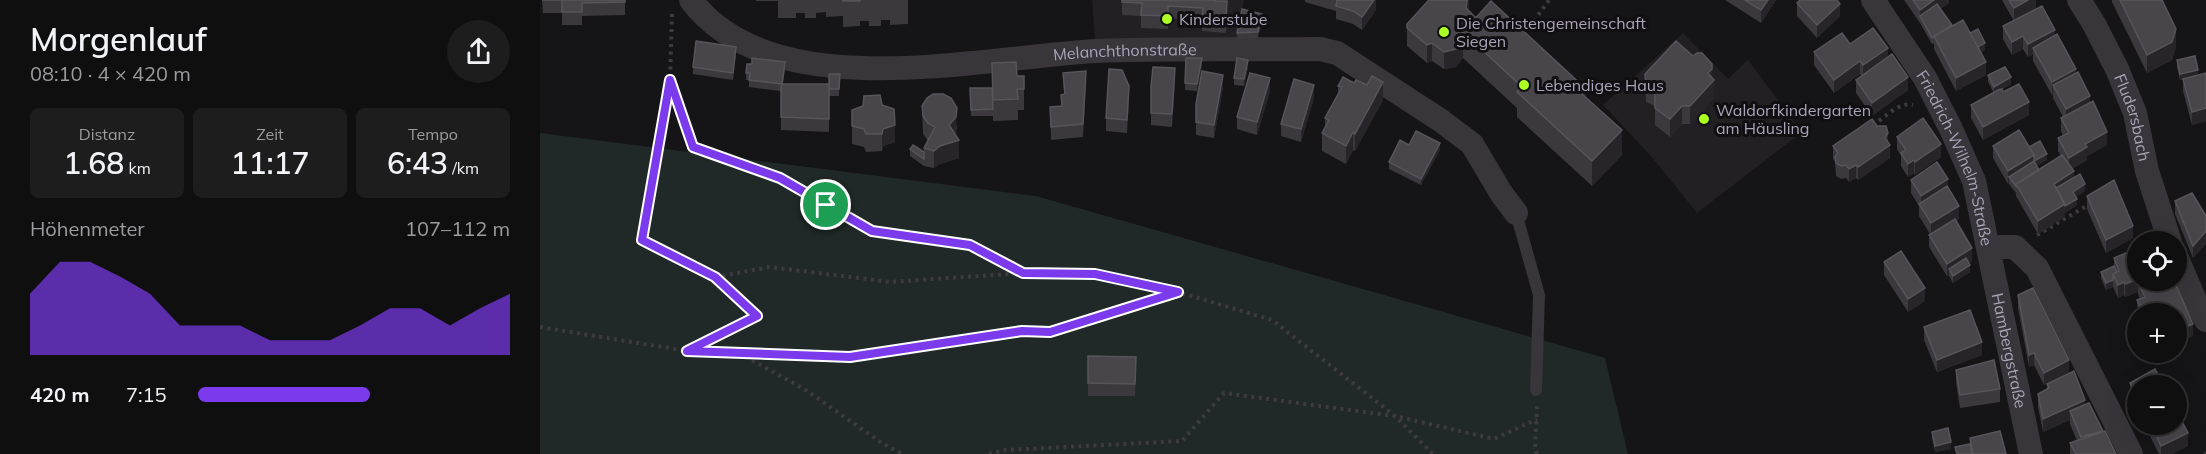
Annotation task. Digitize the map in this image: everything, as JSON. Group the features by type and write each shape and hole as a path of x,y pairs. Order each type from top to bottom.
{"street":[{"name":"Friedrich-Wilhelm-Straße","path":"1873,0 1925,78 1943,113 1974,181 1989,247 2015,247 2037,268 2131,454"},
{"name":"Fludersbach","path":"2079,0 2117,69 2135,112 2147,171 2166,231"},
{"name":"Melanchthonstraße","path":"681,6 703,16 737,40 767,53 799,62 849,68 894,68 1097,51 1320,50 1337,53 1440,120 1472,144 1501,193 1516,213"},
{"name":"Hambergstraße","path":"1989,247 2031,454"},
{"path":"2187,282 2206,320"}],"lane":[{"path":"1516,213 1539,295 1536,390"}],"path":[{"path":"1534,21 1549,0"},
{"path":"681,6 642,240 715,277 757,316 687,351"},
{"path":"670,80 693,147 780,178 872,231 970,245 1023,273"},
{"path":"1868,129 1900,106 1908,104 1943,113"},
{"path":"2054,225 2095,201"},
{"path":"715,277 770,267 890,282 1023,273 1095,274 1178,292 1272,320 1395,416 1433,454"},
{"path":"540,327 687,351 850,357 1022,331 1050,332 1178,292"},
{"path":"737,352 804,389 882,443 902,454"},
{"path":"989,454 1006,450 1182,441 1224,393 1395,416 1494,439 1537,419 1535,448 1537,454"}],"shaded area":[{"name":"Kinderstube","path":"1092,0 1244,0 1236,41 1095,39"},
{"name":"Waldorfkindergarten am Häusling","path":"1683,33 1728,79 1748,60 1802,132 1697,213 1651,156 1603,105"},
{"path":"540,133 1036,196 1605,358 1628,454 540,454"}],"building":[{"path":"562,0 625,0 625,2 582,3 582,12 562,12"},
{"path":"1122,0 1227,1 1226,20 1202,19 1203,8 1168,6 1168,16 1141,15 1142,3 1122,2"},
{"path":"1337,0 1374,0 1362,17 1353,11 1336,6"},
{"path":"1429,0 1467,0 1466,8 1476,18 1463,32 1463,41 1456,49 1444,52 1432,43 1427,45 1407,28 1407,24"},
{"path":"1745,0 1768,0 1761,10"},
{"path":"1800,0 1837,0 1840,4 1817,25 1797,3"},
{"path":"1913,0 1934,0 1920,10"},
{"path":"2009,0 2028,0 2014,8"},
{"path":"2120,0 2162,0 2176,29 2172,42 2147,55"},
{"path":"1491,1 1586,89 1582,94 1622,130 1592,161 1517,92 1522,87 1463,32"},
{"path":"1937,4 1952,25 1932,38 1920,16"},
{"path":"2042,6 2055,30 2028,44 2023,36 2012,42 2003,26"},
{"path":"1242,9 1262,14 1258,32 1237,33"},
{"path":"1963,20 1986,62 1956,78 1934,36"},
{"path":"1873,28 1888,48 1863,65 1860,61 1834,80 1814,52 1842,33 1850,44"},
{"path":"1978,29 1985,43 1978,47 1970,33"},
{"path":"2057,34 2076,69 2052,82 2033,48"},
{"path":"696,41 736,47 733,73 693,67"},
{"path":"1676,41 1693,56 1702,53 1712,64 1712,69 1708,73 1714,80 1690,106 1682,106 1670,119 1655,108 1655,93 1658,90 1646,84 1645,74"},
{"path":"1892,54 1908,77 1872,103 1856,80"},
{"path":"2195,56 2198,70 2180,74 2177,60"},
{"path":"752,58 785,62 782,84 749,80 750,73 746,73 747,64 752,64"},
{"path":"1186,58 1202,58 1197,84 1185,83"},
{"path":"1237,58 1248,60 1244,79 1234,78"},
{"path":"1016,62 1017,76 1024,76 1024,89 1017,89 1018,99 993,100 992,63"},
{"path":"1153,67 1175,68 1172,114 1151,113"},
{"path":"2005,67 2011,77 1994,87 1988,75"},
{"path":"1109,69 1122,70 1129,86 1127,120 1106,118"},
{"path":"1086,71 1083,124 1051,127 1050,107 1062,106 1061,95 1065,94 1063,73"},
{"path":"1202,71 1223,75 1214,125 1196,122 1196,104"},
{"path":"2078,72 2090,96 2066,109 2053,85"},
{"path":"1250,73 1270,78 1257,122 1237,117"},
{"path":"2206,73 2206,108 2192,112 2183,79"},
{"path":"829,74 840,74 839,89 829,89"},
{"path":"1372,76 1383,82 1346,146 1322,133 1329,120 1325,118 1342,87 1338,86 1343,77 1354,83 1356,80 1367,85"},
{"path":"1294,79 1314,85 1301,129 1281,124"},
{"path":"781,84 829,84 829,119 781,117"},
{"path":"2019,84 2029,102 1983,127 1971,105 1998,90 2002,89 2003,92"},
{"path":"970,88 992,88 993,109 971,110"},
{"path":"933,94 943,94 951,98 957,108 956,117 949,125 959,140 940,146 934,151 924,148 935,127 923,116 922,106"},
{"path":"880,95 882,105 894,109 895,125 883,129 882,134 866,134 864,129 852,126 852,110 863,106 864,96"},
{"path":"2093,101 2107,132 2085,144 2087,147 2069,158 2058,138 2069,133 2061,118"},
{"path":"1923,118 1941,144 1915,162 1914,160 1908,164 1901,153 1906,150 1897,137"},
{"path":"1872,119 1877,126 1886,126 1888,133 1885,138 1890,145 1858,167 1856,165 1849,169 1846,165 1841,166 1836,163 1835,157 1838,153 1833,146"},
{"path":"2019,130 2034,155 2008,171 1993,146"},
{"path":"1416,131 1440,143 1421,179 1389,162 1400,140 1409,145"},
{"path":"2040,141 2047,154 2034,161 2034,155 2029,147"},
{"path":"913,145 924,152 924,159 910,149"},
{"path":"2062,155 2074,171 2054,184 2065,204 2038,221 2016,184"},
{"path":"2034,161 2039,170 2016,186 2009,177"},
{"path":"1937,162 1948,179 1921,196 1911,180"},
{"path":"2080,174 2085,184 2073,192 2077,199 2065,206 2056,188"},
{"path":"2114,180 2133,226 2106,240 2087,196"},
{"path":"1947,186 1959,206 1931,223 1919,204"},
{"path":"2192,193 2206,216 2206,231 2193,246 2187,231 2175,201"},
{"path":"1955,219 1972,248 1947,264 1929,235"},
{"path":"1901,251 1925,288 1908,299 1884,262"},
{"path":"2127,253 2127,283 2118,285 2113,274 2119,271 2114,258"},
{"path":"1966,258 1970,265 1953,276 1949,269"},
{"path":"2114,266 2117,272 2113,274 2113,280 2106,283 2101,272"},
{"path":"2033,288 2069,360 2044,373 2034,353 2029,355 2018,295"},
{"path":"2142,291 2179,291 2184,303 2138,303 2137,300 2145,297"},
{"path":"1970,310 1982,342 1937,360 1924,327"},
{"path":"2187,310 2193,324 2187,326"},
{"path":"1088,356 1136,357 1135,384 1088,383"},
{"path":"1994,360 2000,389 1960,395 1956,370"},
{"path":"2155,369 2158,375 2144,375"},
{"path":"2074,371 2085,400 2043,419 2038,394 2049,388 2047,384"},
{"path":"2089,403 2103,431 2081,437 2070,411"},
{"path":"1948,428 1951,442 1935,446 1932,432"},
{"path":"2000,431 2006,454 1973,454 1970,438"},
{"path":"2105,431 2116,454 2076,454 2070,443"},
{"path":"2156,435 2184,435 2161,446"},
{"path":"1970,444 1972,454 1957,454 1955,447"}],"place":[{"name":"Kinderstube","path":"1167,19"},
{"name":"Die Christengemeinschaft Siegen","path":"1444,32"},
{"name":"Lebendiges Haus","path":"1524,85"},
{"name":"Waldorfkindergarten am Häusling","path":"1704,119"}],"route":[{"path":"670,80 693,147 780,178 826,205 872,231 970,245 1023,273 1095,274 1178,292 1050,332 1022,331 850,357 687,351 757,316 715,277 642,240 670,80"}]}
